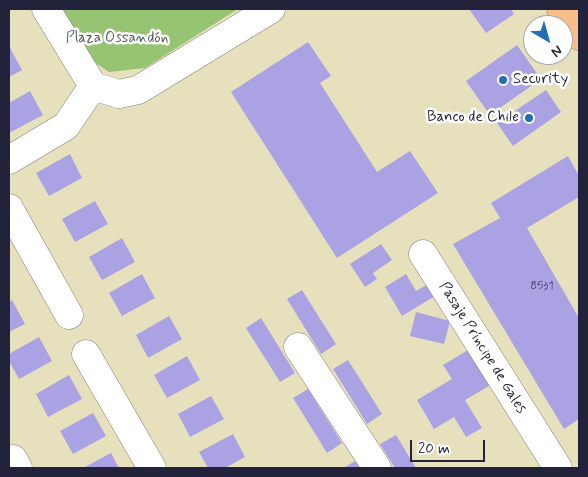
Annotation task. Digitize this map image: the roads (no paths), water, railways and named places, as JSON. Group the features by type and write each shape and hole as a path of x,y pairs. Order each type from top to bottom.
{"main road":[{"path":"561,9 579,36"}],"street":[{"path":"46,9 93,86 119,94 138,90 271,9"},
{"path":"9,160 66,126 93,86"},
{"path":"9,208 69,315"},
{"name":"Pasaje Príncipe de Gales","path":"423,254 558,468"},
{"path":"298,347 377,468"},
{"path":"86,354 152,468"}],"place":[{"name":"Security","path":"503,80"},
{"name":"Banco de Chile","path":"529,118"}],"park label":[{"name":"Plaza Ossandón","path":"117,39"}]}
